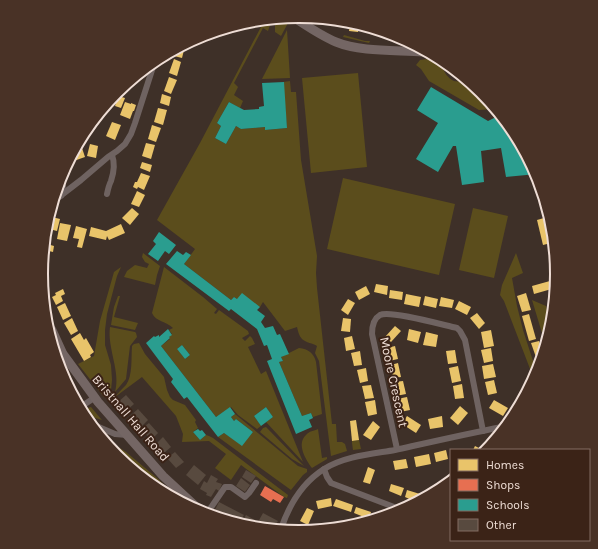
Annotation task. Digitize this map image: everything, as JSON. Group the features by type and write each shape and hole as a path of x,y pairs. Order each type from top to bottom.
{"street":[{"path":"303,23 337,43 371,49 415,52"},
{"path":"61,196 125,144 131,134 152,70"},
{"path":"107,194 114,168 112,155"},
{"name":"Moore Crescent","path":"397,449 372,334 372,326 375,319 380,315 393,314 457,328 460,331 465,340 483,431"},
{"name":"Bristnall Hall Road","path":"55,337 63,354 94,398 163,476 191,501"},
{"path":"84,405 94,398"},
{"path":"98,427 115,434 127,435"},
{"path":"283,525 290,507 304,486 324,469 335,464 351,458 499,427"},
{"path":"324,469 331,483 395,507"},
{"path":"209,509 225,487 231,487 245,497 256,482"}],"shaded area":[{"path":"288,24 281,36 275,32 275,25"},
{"path":"270,25 268,31 263,28 234,83 238,87 234,95 243,101 240,108 229,102 217,123 221,126 215,138 226,144 236,126 241,129 265,127 265,130 287,128 283,82 290,81 291,92 296,92 301,160 317,256 317,288 332,424 336,424 337,442 342,442 345,444 347,451 331,456 319,361 315,353 317,346 302,339 299,335 297,327 285,331 263,302 260,307 234,297 231,300 184,264 195,249 157,220 200,143 262,26"},
{"path":"287,30 290,78 262,79"},
{"path":"344,35 370,41 369,43 343,37"},
{"path":"429,59 439,65 448,77 452,80 460,81 465,85 488,109 479,110 429,81 421,69 416,65 420,60"},
{"path":"358,73 367,167 311,173 302,78"},
{"path":"343,178 455,204 439,275 327,249"},
{"path":"473,208 508,216 494,278 459,270"},
{"path":"143,253 160,266 155,285 124,277 127,271 135,265 147,268 149,264 145,262 142,257"},
{"path":"516,253 523,273 512,278 523,330 534,363 531,371 504,301 500,295 502,285"},
{"path":"121,267 117,276 107,314 105,345 111,365 112,380 111,390 104,397 78,364 94,356 100,321 114,272"},
{"path":"164,267 217,309 214,313 216,314 219,310 248,331 249,334 242,338 245,341 250,336 255,344 248,347 261,374 266,371 303,462 266,422 273,417 266,407 254,416 261,426 257,429 238,415 231,407 216,417 161,346 170,339 169,337 172,334 169,330 173,328 156,318 152,313","holes":["182,345 190,355 185,359 177,349"]},
{"path":"118,296 120,296 114,317 138,323 135,330 111,325 114,307"},
{"path":"532,300 546,306 547,312 546,324 542,333"},
{"path":"110,327 135,332 137,337 130,346 126,379 115,392 116,376 110,343"},
{"path":"139,343 145,354 164,377 170,397 173,400 185,405 196,420 195,422 198,428 193,432 200,440 206,435 213,438 288,495 287,498 241,465 231,480 215,468 226,454 209,441 182,442 183,434 176,416 142,377 115,397 128,381 131,371 132,346"},
{"path":"299,348 310,352 314,356 316,362 322,414 313,417 311,413 302,416 279,362 283,361 281,357"},
{"path":"91,407 102,420 92,417 87,410"},
{"path":"235,414 298,466 307,469 307,472 291,490 218,437 224,433 242,445 253,432 236,419 234,421 231,417"},
{"path":"266,427 304,466 292,459 260,432"},
{"path":"318,429 322,458 327,457 327,459 312,468 303,452 302,443 307,434"},
{"path":"359,440 361,449 353,450 352,441"},
{"path":"114,444 126,452 168,489 133,464"}],"building: Homes":[{"path":"350,28 358,31 358,32 349,31"},
{"path":"184,51 182,58 175,56"},
{"path":"174,59 181,62 177,76 169,73"},
{"path":"169,77 177,80 171,94 164,91"},
{"path":"162,94 171,97 169,106 160,103"},
{"path":"121,97 125,98 121,108 115,106"},
{"path":"125,102 136,105 130,119 120,115"},
{"path":"158,108 167,110 163,125 154,122"},
{"path":"112,122 121,125 115,140 106,136"},
{"path":"152,125 161,128 156,142 148,139"},
{"path":"146,143 155,145 151,159 142,156"},
{"path":"90,144 98,146 96,158 87,156"},
{"path":"81,149 85,157 74,161"},
{"path":"142,162 152,165 150,172 140,168"},
{"path":"141,173 150,176 144,190 138,187 137,189 133,187"},
{"path":"137,191 145,195 139,207 131,204"},
{"path":"132,208 139,214 130,225 122,218"},
{"path":"54,217 60,219 57,231 51,230"},
{"path":"544,218 548,244 543,245 537,220"},
{"path":"60,223 71,225 67,241 57,239"},
{"path":"121,224 125,233 109,240 107,236 106,240 89,236 91,227 106,231"},
{"path":"76,226 87,229 82,248 77,247 79,239 73,238"},
{"path":"50,245 54,246 53,252 49,251"},
{"path":"550,281 550,289 534,294 532,286"},
{"path":"376,284 388,286 387,295 374,292"},
{"path":"366,286 370,294 359,300 355,292"},
{"path":"63,289 65,294 61,296 63,301 56,305 52,297 56,295 55,293"},
{"path":"390,290 403,292 402,300 389,298"},
{"path":"526,293 531,310 522,312 517,296"},
{"path":"406,294 421,297 419,307 404,304"},
{"path":"425,296 438,299 436,308 423,305"},
{"path":"441,297 454,300 452,308 439,306"},
{"path":"348,299 355,303 348,315 341,310"},
{"path":"459,301 471,307 467,315 455,309"},
{"path":"65,303 71,316 63,320 57,307"},
{"path":"477,313 485,323 479,329 470,318"},
{"path":"529,314 536,339 529,341 522,316"},
{"path":"72,318 78,331 71,335 64,323"},
{"path":"343,318 351,319 350,332 341,331"},
{"path":"395,326 401,331 391,342 385,337"},
{"path":"409,329 421,332 418,343 407,340"},
{"path":"491,330 494,346 484,348 481,332"},
{"path":"426,332 438,335 436,347 423,345"},
{"path":"80,333 84,340 86,338 94,352 90,355 91,357 84,361 71,339"},
{"path":"352,336 355,349 346,351 344,338"},
{"path":"539,341 540,345 536,357 531,343"},
{"path":"395,346 398,359 389,361 387,348"},
{"path":"491,348 493,361 484,363 481,350"},
{"path":"455,350 457,363 448,364 446,351"},
{"path":"360,351 362,365 354,366 351,353"},
{"path":"398,363 401,377 393,378 391,365"},
{"path":"493,364 496,377 484,379 482,366"},
{"path":"458,366 461,381 452,383 449,368"},
{"path":"366,368 368,381 360,383 357,370"},
{"path":"494,380 497,393 488,395 485,382"},
{"path":"403,381 406,394 396,396 394,382"},
{"path":"462,384 464,398 455,399 453,386"},
{"path":"371,385 374,398 365,399 362,386"},
{"path":"407,397 410,410 400,412 397,399"},
{"path":"375,400 377,414 368,416 365,402"},
{"path":"494,400 508,408 503,416 489,408"},
{"path":"460,406 468,413 458,425 450,418"},
{"path":"407,416 421,425 416,433 402,424"},
{"path":"442,416 443,427 430,429 428,419"},
{"path":"356,420 359,440 352,441 350,421"},
{"path":"373,421 380,427 371,440 363,435"},
{"path":"475,446 480,449 480,449 474,449"},
{"path":"446,450 448,459 436,462 434,453"},
{"path":"429,454 431,464 416,467 414,457"},
{"path":"406,459 408,468 395,470 393,461"},
{"path":"368,467 375,470 370,484 363,482"},
{"path":"391,484 404,488 401,496 389,491"},
{"path":"407,490 420,494 411,500 405,497"},
{"path":"331,498 332,506 318,509 316,501"},
{"path":"336,499 353,505 351,512 333,506"},
{"path":"356,507 371,512 370,516 364,517 354,513"},
{"path":"307,508 314,511 308,525 300,521"}],"building: Shops":[{"path":"265,486 284,497 280,503 273,499 271,502 260,495"}],"building: Schools":[{"path":"284,82 287,128 265,130 265,127 241,129 236,126 226,144 215,138 221,126 217,123 229,102 244,110 259,109 259,107 264,106 262,83"},
{"path":"431,87 488,121 496,117 517,149 530,175 506,177 501,148 481,151 484,182 462,185 456,146 453,146 438,172 416,159 438,123 417,110"},
{"path":"159,232 176,245 169,254 165,251 158,261 148,254 156,244 153,241"},
{"path":"177,251 183,255 186,252 191,255 184,264 231,300 234,297 237,299 242,293 260,307 257,310 265,316 261,322 265,328 273,326 277,335 280,334 289,354 281,357 283,361 279,362 302,416 311,413 313,418 309,420 312,427 296,434 267,361 272,359 267,345 264,346 257,329 231,309 229,311 166,264"},
{"path":"168,329 172,335 161,346 216,417 230,407 235,414 231,417 234,421 236,419 253,432 242,446 224,433 218,437 187,397 184,399 171,382 173,379 146,343 154,336 159,335 159,337"},
{"path":"182,345 190,355 185,359 177,349"},
{"path":"266,407 273,417 261,426 254,416"},
{"path":"198,429 200,431 202,430 206,435 200,440 193,432"}],"building: Other":[{"path":"126,395 134,404 126,411 118,402"},
{"path":"138,409 148,420 140,428 130,416"},
{"path":"149,423 158,433 151,440 141,429"},
{"path":"163,437 171,447 164,453 156,444"},
{"path":"175,452 184,462 176,468 167,458"},
{"path":"194,465 206,475 198,485 186,475"},
{"path":"246,470 256,476 251,483 242,477"},
{"path":"211,475 218,479 216,482 222,484 219,491 216,489 211,497 206,495 207,493 200,489 204,481 207,483"},
{"path":"241,478 250,485 245,492 236,486"},
{"path":"219,502 244,515 241,519 214,512"},
{"path":"263,513 278,521 276,525 266,524 244,519 246,515 258,522"}]}
